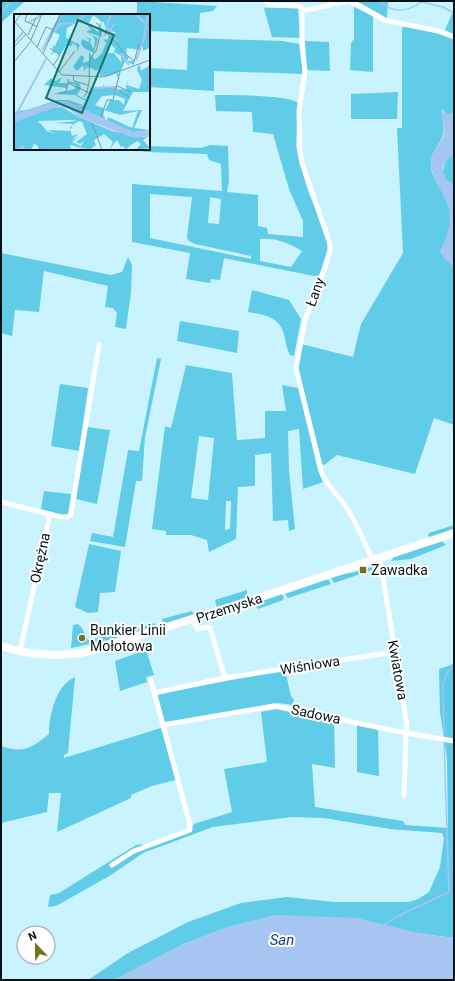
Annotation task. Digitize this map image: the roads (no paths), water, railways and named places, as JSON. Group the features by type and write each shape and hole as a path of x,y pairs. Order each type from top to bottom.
{"main road":[{"name":"Przemyska","path":"1,646 45,655 67,655 82,652 193,620 377,560 454,533"}],"street":[{"path":"265,1 270,4 298,6 302,11 348,1 384,20 438,31 454,37"},
{"name":"Łany","path":"302,11 302,46 305,71 299,111 300,151 302,163 328,236 330,251 305,320 296,368 322,474 353,518 377,560"},
{"path":"50,514 61,517 68,517 71,514 99,345"},
{"name":"Okrężna","path":"1,502 50,514 20,651"},
{"name":"Kwiatowa","path":"377,560 407,725 406,734"},
{"path":"193,620 197,629 207,627 210,628 225,678"},
{"name":"Wiśniowa","path":"154,693 225,678 394,652"},
{"path":"112,865 134,851 190,830 189,821 151,680"},
{"name":"Sadowa","path":"163,725 274,706 406,734"},
{"path":"404,796 406,734 454,741"}],"water":[{"path":"441,109 447,115 452,113 454,116 454,156 450,156 442,168 446,180 454,184 454,267 444,258 440,251 450,223 450,216 447,202 434,176 431,164 432,155 444,133"},
{"name":"San","path":"277,915 357,918 423,934 454,938 454,980 114,980 184,944 228,927"}],"waterway":[{"path":"1,12 12,1"},
{"path":"379,1 395,10 405,10 422,2 443,7 454,13"},
{"path":"444,735 443,684 448,671 454,667"},
{"path":"383,926 396,917 449,892 444,742"}],"place":[{"name":"Zawadka","path":"363,570"},
{"name":"Bunkier Linii Mołotowa","path":"82,638"}]}
